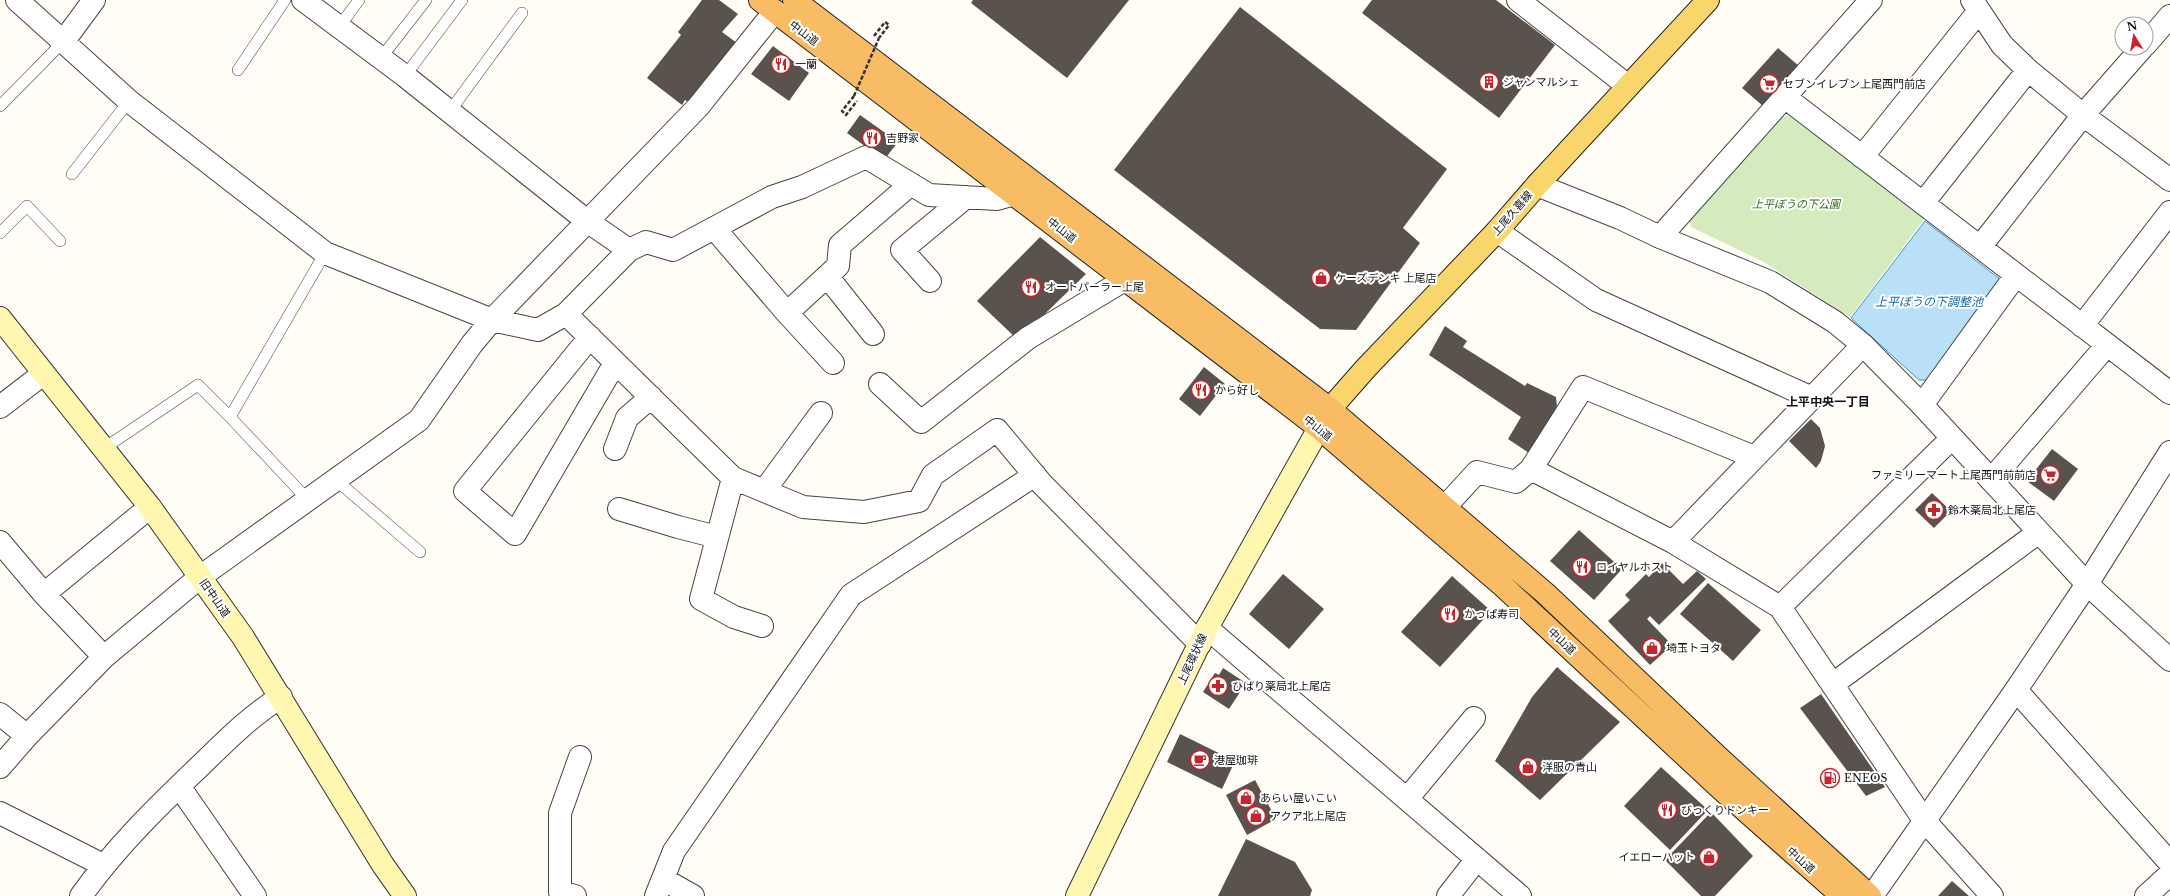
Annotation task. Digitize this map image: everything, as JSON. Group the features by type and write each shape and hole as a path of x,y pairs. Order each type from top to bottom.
{"highway":[{"name":"中山道","path":"795,0 1330,409 1545,593 1718,757 1871,896"},
{"name":"中山道","path":"768,6 1319,428 1503,586 1721,789 1842,896"}],"main road":[{"name":"上尾久喜線","path":"1319,428 1330,409 1366,368 1497,231 1534,188 1708,0"},
{"name":"旧中山道","path":"0,318 150,507 200,577 281,697 383,865 405,896"},
{"name":"上尾環状線","path":"1077,896 1203,636 1319,428"}],"street":[{"path":"17,0 130,101 325,253 492,320 538,330 566,314 629,250 646,242 674,250 772,196 802,187 866,157 929,195 997,199 1015,194"},
{"path":"63,42 94,0"},
{"path":"303,0 405,76 587,220 629,250"},
{"path":"1518,0 1628,86"},
{"path":"1660,237 1786,98 1871,0"},
{"path":"1862,157 1976,5 2002,45 2028,70 2083,115 2170,180"},
{"path":"0,767 27,736 104,657 200,577 419,420 472,344 492,320 587,220 698,107 768,6"},
{"path":"2154,40 2170,16"},
{"path":"1980,247 2083,115 2140,56"},
{"path":"1923,203 2028,70"},
{"path":"1786,98 2170,393"},
{"path":"787,313 838,266 840,244 912,184"},
{"path":"1534,188 1620,218 1660,237 1770,282 1835,322 1863,345 1922,405 2087,584 2170,660"},
{"path":"930,281 902,250 966,197"},
{"path":"2082,326 2170,212"},
{"path":"714,228 787,313 833,363"},
{"path":"1497,231 1596,300 1812,398"},
{"path":"1922,405 2016,275"},
{"path":"827,276 873,334"},
{"path":"880,384 921,422 1028,338 1126,279"},
{"path":"566,314 733,478 803,507 864,512 919,501 933,475 997,430 1035,475 1203,636 1407,799 1520,896"},
{"path":"590,337 465,491 515,534 615,363"},
{"path":"1673,542 1863,345"},
{"path":"1991,480 2107,345"},
{"path":"0,407 44,374"},
{"path":"1445,508 1477,472 1516,482 1531,469 1583,387 1754,458"},
{"path":"615,449 628,418 651,397"},
{"path":"764,491 821,413"},
{"path":"1780,607 1952,438"},
{"path":"1871,896 2016,690 2087,584 2170,452"},
{"path":"1531,469 1673,542 1780,607 1924,820 1992,896"},
{"path":"693,896 659,888 674,851 851,595 1035,475"},
{"path":"733,478 701,599 734,617 762,626"},
{"path":"44,594 150,507"},
{"path":"619,509 717,536"},
{"path":"1833,684 2039,532"},
{"path":"0,542 44,594 104,657"},
{"path":"2016,690 2170,863"},
{"path":"81,896 103,865 179,786 248,720 281,697"},
{"path":"0,714 27,736"},
{"path":"1407,799 1474,718"},
{"path":"575,896 560,892 560,813 580,757"},
{"path":"179,786 255,896"},
{"path":"0,813 103,865"},
{"path":"1448,896 1478,859"},
{"path":"2146,896 2170,874"}],"lane":[{"path":"238,70 285,0"},
{"path":"339,27 359,0"},
{"path":"381,58 426,0"},
{"path":"405,76 462,0"},
{"path":"450,111 522,13"},
{"path":"0,106 63,42"},
{"path":"72,174 130,101"},
{"path":"0,233 27,206 60,241"},
{"path":"230,417 325,253"},
{"path":"103,449 198,385 308,500"},
{"path":"336,480 420,552"}],"path":[{"path":"857,101 846,115 842,111 854,96 879,38 889,25 885,22 874,36"}],"green space":[{"name":"上平ぼうの下公園","path":"1790,116 1925,218 1850,317 1762,261 1691,227 1689,219 1781,117"}],"water":[{"name":"上平ぼうの下調整池","path":"1925,221 2006,284 1933,380 1919,380 1851,318"}],"building":[{"path":"702,0 719,0 738,14 722,32 741,46 691,103 685,100 682,105 647,78 681,35 678,32"},
{"path":"973,0 1129,0 1067,78 971,3"},
{"name":"ジャンマルシェ","path":"1372,0 1496,0 1555,45 1499,118 1362,13"},
{"path":"1240,7 1447,169 1403,228 1420,243 1356,330 1320,329 1114,170"},
{"path":"773,46 809,73 789,101 751,74"},
{"path":"1778,48 1799,66 1763,106 1742,88"},
{"path":"860,115 898,142 884,160 847,133"},
{"name":"オートパーラー上尾","path":"1040,237 1086,274 1018,340 977,301"},
{"path":"1445,326 1467,341 1463,347 1525,386 1527,383 1556,397 1557,407 1529,453 1508,439 1521,417 1429,355"},
{"path":"1204,367 1225,384 1200,416 1179,399"},
{"path":"1811,419 1820,428 1825,446 1821,461 1816,468 1789,441"},
{"path":"2052,449 2078,469 2054,501 2027,481"},
{"path":"1932,493 1951,511 1934,528 1915,510"},
{"path":"1579,530 1622,569 1594,600 1550,561"},
{"path":"1662,563 1683,584 1697,571 1706,579 1659,625 1650,616 1647,619 1672,645 1650,665 1608,621 1630,600 1625,595 1646,574 1649,577"},
{"path":"1283,574 1324,609 1289,649 1249,614"},
{"path":"1452,576 1491,611 1440,667 1401,632"},
{"path":"1708,583 1761,630 1733,661 1680,614"},
{"path":"1557,667 1620,722 1540,800 1495,761 1532,697"},
{"path":"1223,668 1246,683 1229,709 1203,692 1215,673 1219,675"},
{"path":"1821,694 1885,787 1866,796 1800,708"},
{"path":"1180,734 1235,761 1222,789 1167,762"},
{"path":"1661,767 1708,810 1670,850 1624,806"},
{"path":"1255,780 1276,819 1247,835 1226,795"},
{"path":"1711,812 1753,856 1715,896 1701,896 1665,860"},
{"path":"1246,839 1295,862 1312,890 1310,896 1218,896"},
{"path":"1952,881 1969,896 1938,896"}],"place":[{"name":"一蘭","path":"781,64"},
{"name":"ジャンマルシェ","path":"1489,82"},
{"name":"セブンイレブン上尾西門前店","path":"1769,84"},
{"name":"吉野家","path":"872,138"},
{"name":"ケーズデンキ 上尾店","path":"1321,278"},
{"name":"オートパーラー上尾","path":"1031,287"},
{"name":"から好し","path":"1201,390"},
{"name":"ファミリーマート上尾西門前前店","path":"2050,475"},
{"name":"鈴木薬局北上尾店","path":"1934,510"},
{"name":"ロイヤルホスト","path":"1582,567"},
{"name":"かっぱ寿司","path":"1450,614"},
{"name":"埼玉トヨタ","path":"1652,648"},
{"name":"ひばり薬局北上尾店","path":"1218,686"},
{"name":"港屋珈琲","path":"1200,760"},
{"name":"洋服の青山","path":"1528,767"},
{"name":"ENEOS","path":"1830,778"},
{"name":"あらい屋いこい","path":"1246,798"},
{"name":"びっくりドンキー","path":"1667,810"},
{"name":"アクア北上尾店","path":"1256,816"},
{"name":"イエローハット","path":"1709,857"}],"district":[{"name":"上平中央一丁目","path":"1828,401"}]}
